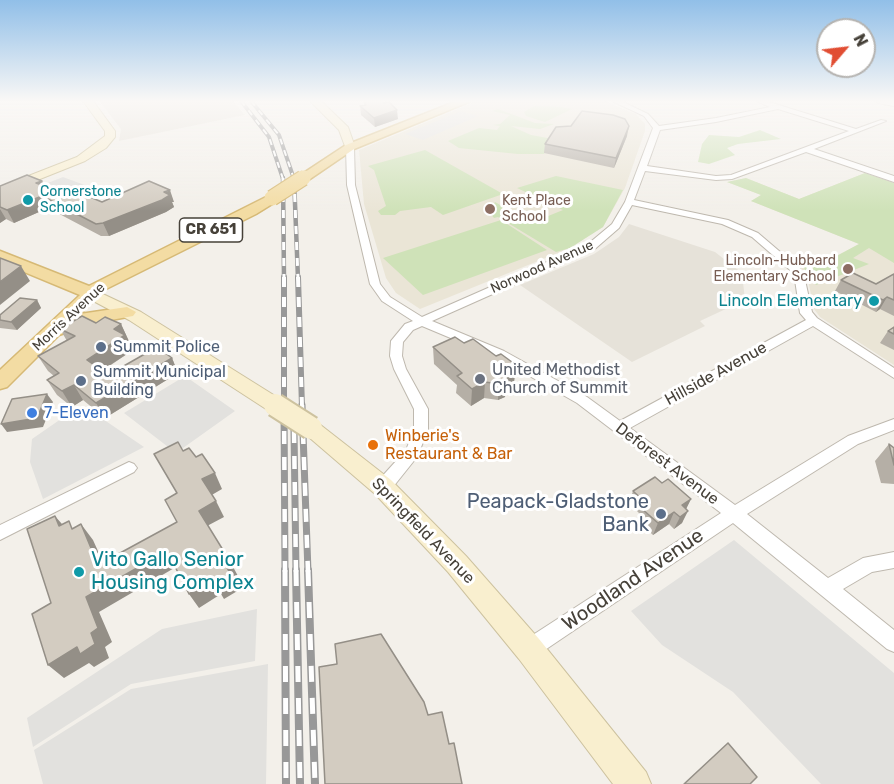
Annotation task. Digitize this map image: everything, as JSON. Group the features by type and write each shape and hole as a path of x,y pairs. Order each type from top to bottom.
{"main road":[{"path":"0,191 81,159 102,146 109,138"},
{"path":"347,138 350,147"},
{"name":"Morris Avenue","path":"0,382 90,293 114,277 251,211 350,147 374,138"},
{"name":"Springfield Avenue","path":"2,260 90,293 127,312 311,428 383,487 457,564 529,649 634,784"},
{"path":"42,341 75,322 127,312"}],"street":[{"name":"Norwood Avenue","path":"419,320 592,246 616,226 629,202 653,138"},
{"path":"642,168 724,178 740,175 839,138"},
{"name":"Deforest Avenue","path":"350,147 351,185 375,284 394,306 419,320 500,354 565,390 620,427 734,514 829,587 894,642"},
{"path":"808,150 894,179"},
{"path":"629,202 724,222 755,235 794,268 800,280 806,313 813,321 894,374"},
{"path":"383,487 412,453 421,430 422,409 400,369 395,349 401,335 419,320"},
{"name":"Hillside Avenue","path":"620,427 813,321"},
{"name":"Woodland Avenue","path":"529,649 734,514 853,440 894,424"},
{"path":"0,532 129,468"},
{"path":"829,587 869,564 894,560"}],"shaded area":[{"path":"120,138 136,138 119,141"},
{"name":"Kent Place School","path":"389,138 643,138 625,188 603,227 570,248 420,309 396,293 386,278 364,204 359,150"},
{"name":"Lincoln-Hubbard Elementary School","path":"865,173 894,183 894,365 820,317 814,309 808,280 799,265 829,260 859,244 751,201 761,195 727,182 746,178 799,199"},
{"path":"63,177 90,187 67,196 40,186"},
{"path":"629,224 715,252 742,273 745,300 700,321 705,326 632,362 520,285 594,254 619,237"},
{"path":"185,376 235,411 176,453 124,413"},
{"path":"71,412 94,413 144,447 43,499 30,462 32,439"},
{"path":"734,540 894,673 894,784 821,784 733,692 662,645 631,611"},
{"path":"257,609 255,661 131,684 33,747 27,718 162,629"},
{"path":"268,664 266,784 43,784 34,750 131,689"}],"green space":[{"path":"456,138 553,139 544,154 518,154 459,148 448,141"},
{"path":"707,138 781,139 738,144 727,148 735,155 709,164 698,162 702,144"},
{"path":"425,150 503,194 443,215 431,207 400,211 395,215 381,215 378,211 386,206 374,170 368,166"},
{"path":"865,173 894,183 894,263 869,248 853,258 869,264 816,285 802,265 829,260 859,244 751,201 761,195 727,182 746,178 799,199"},
{"path":"556,176 623,190 603,227 570,248 556,252 498,217 494,218 489,212 495,202 531,223 563,210 517,188"},
{"path":"501,220 547,250 423,295 383,258"}],"building":[{"path":"549,138 624,138 616,158 545,144"},
{"path":"27,175 42,181 36,183 73,196 85,195 102,202 149,181 170,190 164,192 170,195 96,224 42,196 7,210 0,207 0,186"},
{"path":"0,258 21,266 0,282"},
{"path":"853,273 876,284 894,274 894,300 887,297 883,300 841,280"},
{"path":"20,298 37,300 11,322 0,320 0,315"},
{"path":"82,316 96,323 105,317 121,324 114,329 125,335 87,360 108,375 157,347 172,358 96,403 74,385 62,391 47,380 59,373 38,356 75,336 60,329"},
{"path":"455,337 464,343 473,339 496,356 501,354 516,365 508,370 507,381 499,384 485,382 472,389 457,376 462,373 433,347"},
{"path":"47,394 37,418 1,424 12,399"},
{"name":"Vito Gallo Senior Housing Complex","path":"178,442 183,451 189,448 196,457 202,454 215,473 202,479 216,501 199,511 231,563 226,566 231,575 215,584 213,579 189,594 167,551 86,597 98,628 91,633 95,644 80,654 77,647 48,665 32,614 51,603 27,529 55,516 59,526 69,521 72,529 81,524 98,565 177,522 165,500 177,493 154,454"},
{"path":"889,444 894,448 894,465"},
{"path":"655,477 662,483 668,479 691,499 682,505 688,511 680,517 674,512 658,523 641,508 647,504 633,491"},
{"path":"381,634 424,702 428,715 442,712 449,744 454,743 462,784 325,784 319,667 337,664 335,644"},
{"path":"728,743 757,777 750,784 684,784"}],"railway":[{"path":"269,138 283,179"},
{"path":"280,138 294,179"},
{"path":"283,178 284,279"},
{"path":"294,178 298,279"},
{"path":"298,277 302,407"},
{"path":"284,279 284,405"},
{"path":"284,405 285,572"},
{"path":"302,405 308,572"},
{"path":"294,430 296,572"},
{"path":"285,570 286,784"},
{"path":"296,570 300,784"},
{"path":"308,570 315,784"}],"place":[{"name":"Cornerstone School","path":"28,200"},
{"name":"Kent Place School","path":"490,209"},
{"name":"Lincoln-Hubbard Elementary School","path":"848,269"},
{"name":"Lincoln Elementary","path":"874,301"},
{"name":"Summit Police","path":"101,347"},
{"name":"United Methodist Church of Summit","path":"480,379"},
{"name":"Summit Municipal Building","path":"81,381"},
{"name":"7-Eleven","path":"32,413"},
{"name":"Winberie's Restaurant & Bar","path":"373,445"},
{"name":"Peapack-Gladstone Bank","path":"661,514"},
{"name":"Vito Gallo Senior Housing Complex","path":"79,572"}]}
